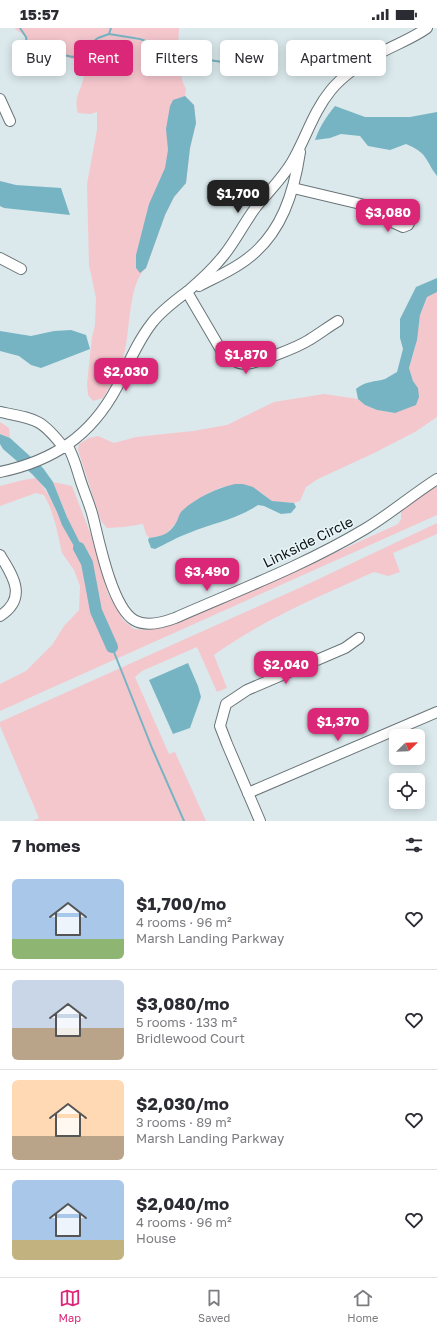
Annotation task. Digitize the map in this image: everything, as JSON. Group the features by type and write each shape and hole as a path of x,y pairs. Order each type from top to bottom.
{"street":[{"path":"187,292 237,266 259,248 278,226 293,188 301,146 309,125 321,103 332,90 344,77 370,59 408,40 425,29"},
{"path":"0,99 10,121"},
{"path":"0,472 19,468 41,460 66,446 96,420 107,404 134,350 153,321 164,309 205,276 224,254 256,207 284,174 301,146"},
{"path":"293,188 369,206"},
{"path":"0,258 21,269"},
{"path":"187,292 221,350 226,356 244,364 259,361 306,342 338,321"},
{"name":"Linkside Circle","path":"0,412 37,420 66,446 74,458 92,515 105,565 115,592 126,613 134,621 146,624 175,618 332,548 390,513 412,495 437,479"},
{"path":"0,555 12,574 16,589 13,602 0,616"},
{"path":"260,821 220,726 226,704 247,690 345,648 359,638"},
{"path":"248,793 437,712"}],"shaded area":[{"path":"14,28 179,28 178,40 141,40 141,76 181,76 186,89 185,96 194,105 196,123 190,148 186,183 174,197 165,215 146,268 140,275 136,284 131,306 127,341 119,369 103,398 93,401 88,395 87,384 92,337 95,325 96,298 89,265 87,184 97,130 97,112 90,114 78,113 76,106 84,76 133,76 133,40 74,40 74,59 66,57 66,40 25,40 25,36"},
{"path":"437,292 437,417 415,432 318,479 306,487 300,501 294,503 278,503 272,501 262,493 222,487 209,493 181,512 177,522 165,535 149,538 143,524 107,528 101,521 78,450 79,444 89,438 98,436 114,443 136,437 193,431 227,425 274,402 324,394 358,399 365,405 377,410 395,413 418,388 413,381 409,368 415,348 420,315 427,297"},
{"path":"0,422 9,428 10,438 0,434"},
{"path":"36,478 51,500 70,538 67,517 53,482 72,486 91,535 108,594 123,620 134,629 145,630 170,624 284,576 398,524 401,519 401,510 437,486 437,515 0,711 0,684 26,671 52,645 64,626 79,610 80,586 74,570 62,553 56,526 50,507 44,495 36,493 0,506 0,486"},
{"path":"437,523 437,534 393,553 400,572 388,576 374,572 332,590 252,630 214,655 227,688 217,692 197,647 142,671 135,677 169,754 175,752 206,821 32,821 39,818 0,726 0,722 308,584"}],"water":[{"path":"185,96 194,105 196,123 190,148 186,183 174,197 165,215 146,268 140,273 136,268 136,255 149,204 165,168 168,150 166,129 170,106 173,100"},
{"path":"335,106 365,117 410,117 437,112 437,176 425,157 413,147 406,144 390,150 368,146 360,136 341,134 330,138 315,140 319,130"},
{"path":"0,181 16,185 61,188 70,215 4,208 0,206"},
{"path":"437,278 437,292 427,297 420,315 417,340 409,368 413,381 418,388 419,397 416,405 395,413 377,410 365,405 358,399 356,389 366,383 385,379 397,372 403,349 400,338 400,319 416,287"},
{"path":"71,330 86,335 90,349 41,368 31,365 19,356 0,351 0,331 31,336 54,331"},
{"path":"0,434 10,438 43,468 53,482 67,517 88,559 87,563 83,562 62,525 46,489 32,474 3,449 0,444"},
{"path":"235,484 243,484 253,487 272,501 294,503 296,507 291,513 281,514 264,506 258,505 233,518 185,535 155,549 151,548 148,540 149,538 169,532 177,521 181,512 194,501 221,488"},
{"path":"188,663 201,697 190,728 173,734 149,680"}],"waterway":[{"path":"20,28 26,37 27,45 43,55 59,54 73,57 98,38 109,34 140,39 196,58 220,62"},
{"path":"109,34 111,28"},
{"path":"79,548 87,563 96,611 112,647"},
{"path":"112,647 152,748 184,821"}]}
